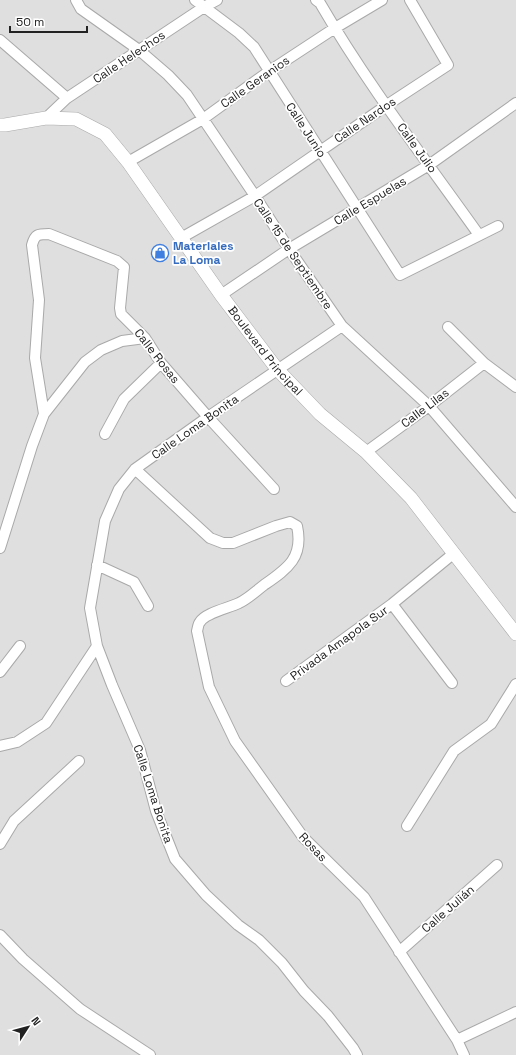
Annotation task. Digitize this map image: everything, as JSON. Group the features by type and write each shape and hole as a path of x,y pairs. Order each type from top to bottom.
{"street":[{"name":"Calle 15 de Septiembre","path":"76,0 81,9 139,50 168,75 186,95 255,196 288,249 342,326 429,406 516,507"},
{"name":"Calle Junio","path":"195,0 239,33 254,47 268,72 358,208 400,275 479,235"},
{"name":"Calle Helechos","path":"46,118 67,98 204,7 217,0"},
{"name":"Calle Julio","path":"316,0 320,3 334,28 479,235"},
{"name":"Calle Geranios","path":"128,162 203,119 268,72 334,28 382,0"},
{"name":"Calle Nardos","path":"181,238 255,196 448,65 410,0"},
{"path":"0,40 67,98"},
{"name":"Calle Espuelas","path":"221,295 288,249 429,165 516,103"},
{"name":"Boulevard Principal","path":"0,125 46,118 76,119 105,134 128,162 221,295 277,369 320,414 366,452 411,498 516,634"},
{"path":"479,235 498,226"},
{"name":"Calle Rosas","path":"44,414 35,358 39,300 32,245 34,238 40,234 49,234 117,261 124,267 120,308 121,314 144,338 161,363 208,417 274,489"},
{"name":"Calle Loma Bonita","path":"342,326 277,369 135,469 119,488 105,521 90,608 97,646 140,750 156,810 175,859 206,896 238,925 259,940 282,963 304,991 328,1016 357,1055"},
{"path":"448,327 484,363 516,387"},
{"path":"0,548 32,446 44,414 85,362 101,350 122,341 144,338"},
{"path":"105,434 124,399 161,363"},
{"name":"Calle Lilas","path":"366,452 429,406 484,363"},
{"name":"Rosas","path":"135,469 210,538 223,543 233,543 290,522 297,526 299,535 297,550 292,563 284,571 239,603 206,617 200,622 197,631 209,687 235,741 303,837 364,897 457,1040 464,1055"},
{"name":"Privada Amapola Sur","path":"286,681 392,604 454,554"},
{"path":"97,565 134,582 148,606"},
{"path":"392,604 452,683"},
{"path":"0,672 20,646"},
{"path":"0,746 18,742 46,723 97,646"},
{"path":"407,826 454,751 491,724 516,684"},
{"path":"0,844 14,822 79,762"},
{"name":"Calle Julián","path":"399,952 497,865"},
{"path":"0,935 23,959 80,1009 150,1055"},
{"path":"457,1040 516,1012"}],"shaded area":[{"path":"0,0 516,0 516,1055 0,1055"}],"place":[{"name":"Materiales La Loma","path":"160,253"}]}
